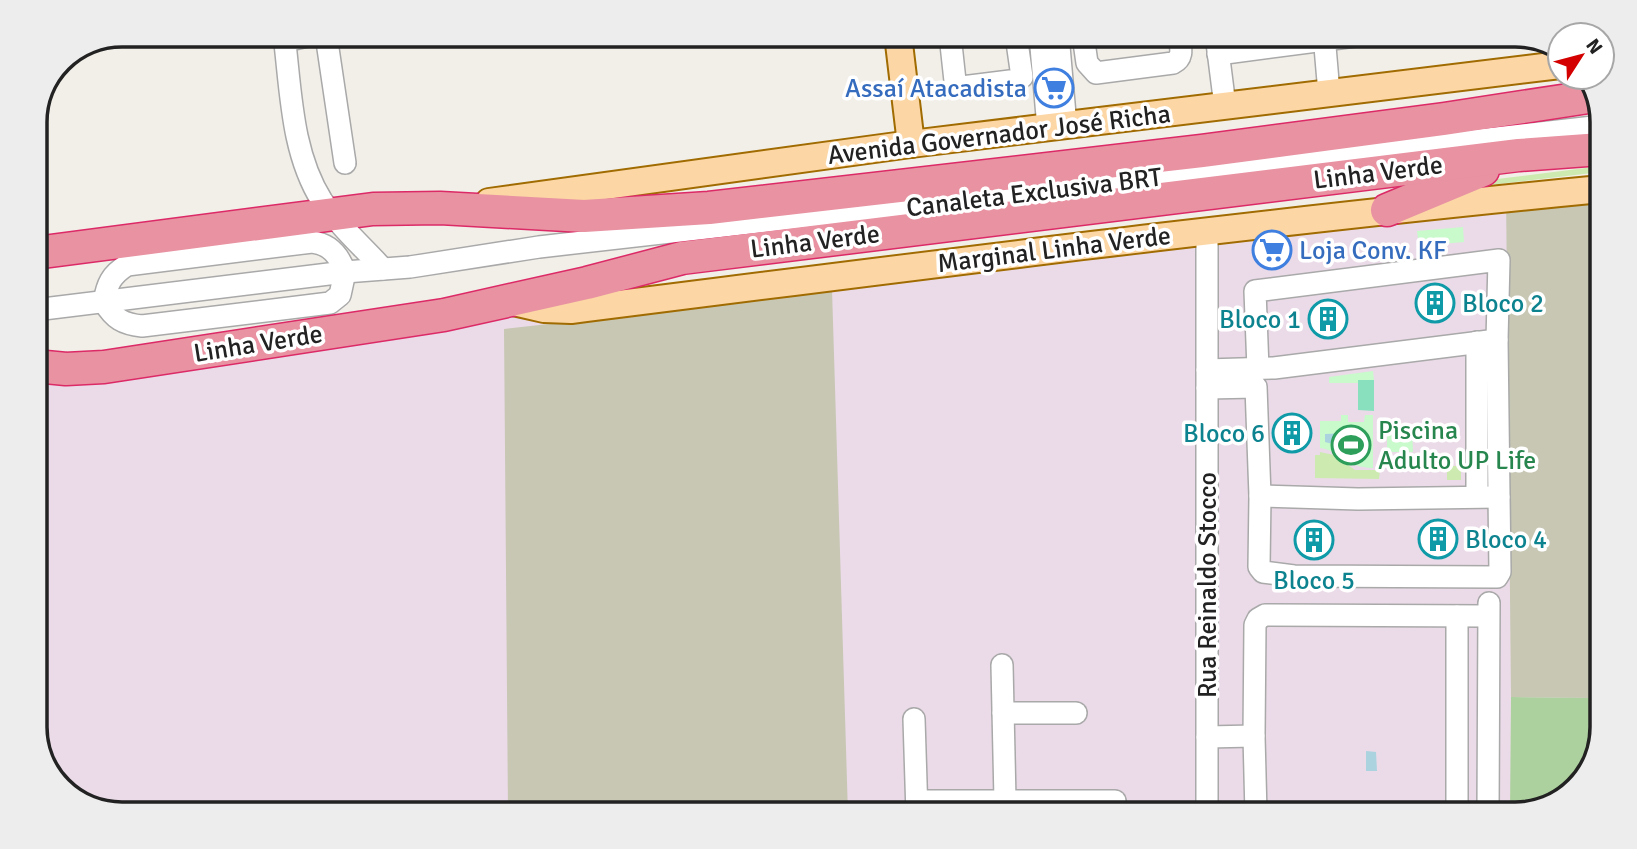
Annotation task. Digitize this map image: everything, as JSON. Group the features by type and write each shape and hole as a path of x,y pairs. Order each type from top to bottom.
{"highway":[{"name":"Linha Verde","path":"47,251 373,209 440,208 584,216 709,208 1202,151 1444,120 1586,97"},
{"name":"Linha Verde","path":"47,367 104,367 444,316 682,258 1519,155 1590,150"},
{"path":"1387,210 1519,155"}],"main road":[{"path":"899,47 911,144"},
{"name":"Avenida Governador José Richa","path":"440,208 911,144 1546,67"},
{"name":"Marginal Linha Verde","path":"509,301 544,309 571,310 1207,231 1590,190"},
{"path":"47,371 66,369"}],"street":[{"path":"286,47 298,140 312,181 333,214 383,269"},
{"path":"328,47 345,163"},
{"path":"952,47 958,87 1018,80 1023,77 1018,47"},
{"path":"1042,47 1057,127"},
{"path":"1057,127 1058,47"},
{"path":"1085,47 1087,63 1096,73 1173,63 1179,60 1180,47"},
{"path":"1217,47 1225,106"},
{"path":"1325,47 1329,93"},
{"name":"Canaleta Exclusiva BRT","path":"47,309 345,272 410,267 539,247 1590,127"},
{"name":"Rua Reinaldo Stocco","path":"1207,231 1207,802"},
{"path":"312,242 324,244 333,251 345,272 340,295 330,303 306,306 142,326 126,324 112,316 104,302 107,283 116,272 127,265 312,242"},
{"path":"1258,369 1255,291 1499,260 1487,341 1477,496"},
{"path":"1207,379 1258,369 1487,341"},
{"path":"1207,379 1256,387 1260,496 1259,567 1263,572 1294,576 1497,577 1500,572 1499,497 1487,341"},
{"path":"1260,496 1358,499 1499,497"},
{"path":"1256,802 1255,625 1258,619 1265,615 1457,616 1489,609 1488,802"},
{"path":"1457,616 1457,802"},
{"path":"1002,665 1005,800"},
{"path":"1003,713 1076,713"},
{"path":"914,719 917,802"},
{"path":"1207,737 1254,736"},
{"path":"980,802 1115,801"}],"shaded area":[{"path":"1590,191 1590,726 1586,751 1571,776 1556,789 1539,798 1514,802 123,802 98,798 81,789 66,776 51,751 47,731 47,371 245,346"},
{"path":"1506,192 1590,192 1590,698 1511,697"},
{"path":"832,289 848,802 508,802 504,329"}],"green space":[{"path":"1590,167 1590,173 1464,188 1497,179"},
{"path":"1463,227 1464,242 1419,246 1417,231"},
{"path":"1373,371 1374,380 1329,383 1329,377"},
{"path":"1358,380 1374,380 1374,411 1358,410"},
{"path":"1341,415 1348,415 1348,422 1364,422 1365,415 1373,415 1373,468 1356,465 1320,448 1320,421 1341,421"},
{"path":"1387,425 1412,425 1413,452 1387,452"},
{"path":"1320,452 1334,455 1355,470 1380,470 1379,479 1315,478 1315,455 1320,455"},
{"path":"1447,466 1461,466 1461,480 1447,480"},
{"path":"1511,697 1590,698 1590,726 1586,751 1571,776 1556,789 1539,798 1510,802"}],"water":[{"name":"Piscina Adulto UP Life","path":"1353,433 1358,442 1365,442 1365,460 1325,442 1325,434"},
{"path":"1366,751 1376,752 1377,771 1366,771"}],"place":[{"name":"Assaí Atacadista","path":"1054,88"},
{"name":"Loja Conv. KF","path":"1272,250"},
{"name":"Bloco 2","path":"1435,303"},
{"name":"Bloco 1","path":"1328,319"},
{"name":"Bloco 6","path":"1292,433"},
{"name":"Piscina Adulto UP Life","path":"1351,445"},
{"name":"Bloco 4","path":"1438,539"},
{"name":"Bloco 5","path":"1314,540"}]}
